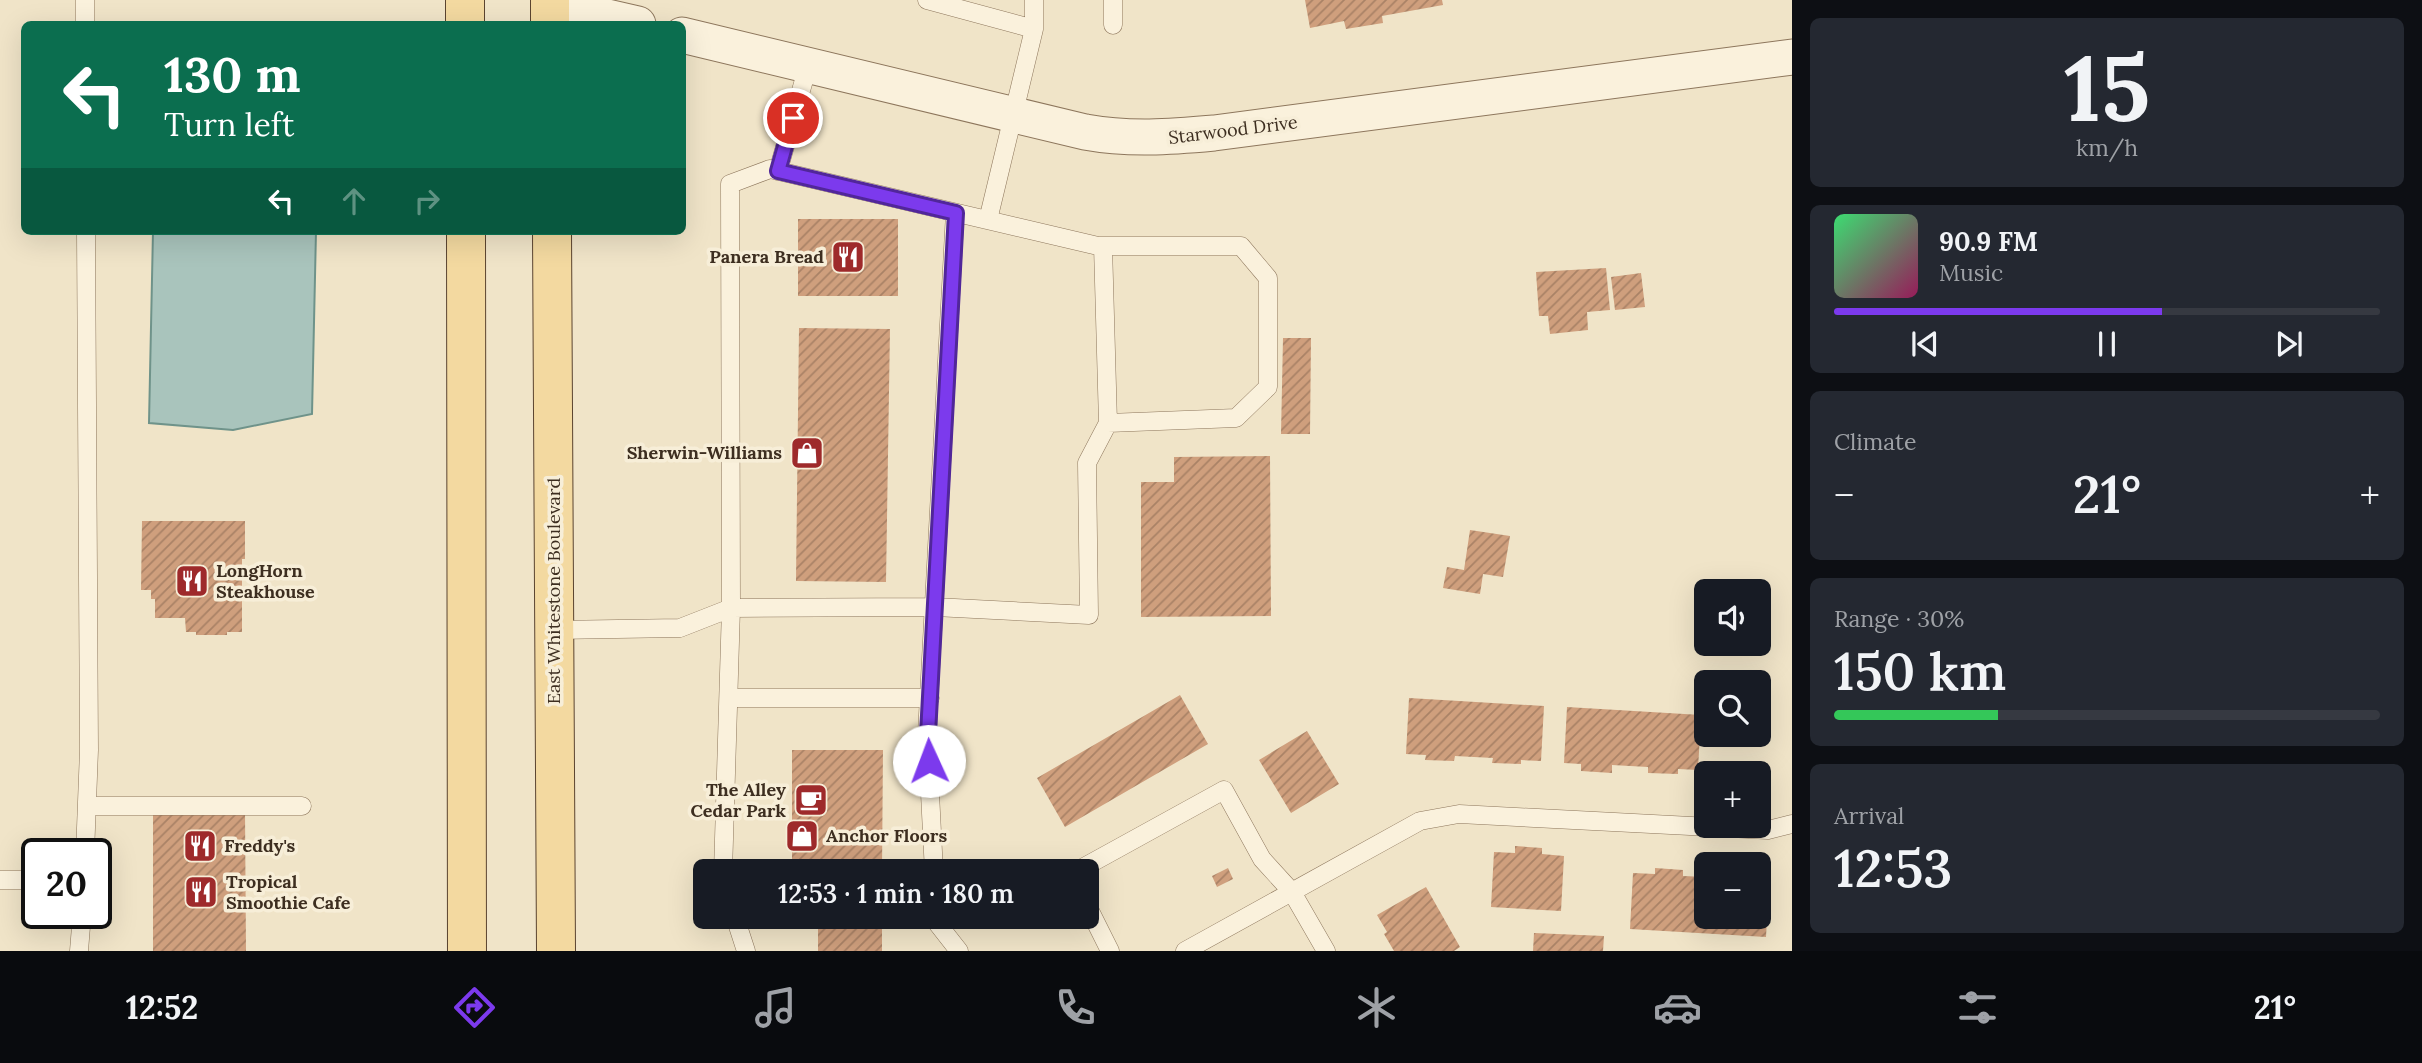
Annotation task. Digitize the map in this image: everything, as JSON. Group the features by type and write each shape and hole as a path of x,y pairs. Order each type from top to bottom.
{"main road":[{"path":"465,0 466,21"},
{"path":"466,235 467,951"},
{"name":"East Whitestone Boulevard","path":"552,235 556,951"}],"street":[{"path":"550,9 620,21"},
{"name":"Starwood Drive","path":"686,36 1110,136 1157,138 1214,133 1792,57"}],"lane":[{"path":"85,0 86,21"},
{"path":"927,0 1034,29"},
{"path":"988,220 1034,29 1034,0"},
{"path":"1113,0 1113,24"},
{"path":"778,171 808,66"},
{"path":"723,859 731,608 730,184 770,169 1103,246 1241,246 1268,278 1268,387 1236,418 1108,423"},
{"path":"933,859 928,734 956,213"},
{"path":"86,235 89,750 86,838"},
{"path":"554,630 680,628 731,608 935,607 1089,615 1087,463 1108,423 1103,246"},
{"path":"729,698 930,698"},
{"path":"1099,859 1224,790 1262,859 1292,892 1326,951"},
{"path":"87,806 302,806"},
{"path":"1185,951 1420,821 1459,814 1768,830 1792,824"},
{"path":"0,880 21,880"},
{"path":"79,951 81,929"},
{"path":"739,929 746,951"},
{"path":"942,929 960,951"},
{"path":"1099,929 1110,951"}],"water":[{"path":"153,235 316,235 312,414 233,430 149,423"}],"building":[{"path":"1305,0 1442,0 1443,5 1382,16 1383,23 1346,29 1344,21 1310,28"},
{"name":"Panera Bread","path":"798,219 898,219 898,296 798,296"},
{"path":"1606,268 1610,310 1587,312 1588,330 1550,334 1548,316 1539,316 1536,272"},
{"path":"1641,273 1645,307 1615,310 1611,277"},
{"path":"799,328 890,329 886,582 796,581"},
{"path":"1283,338 1311,338 1310,434 1281,434"},
{"path":"1270,456 1271,616 1141,617 1141,482 1174,482 1174,457"},
{"name":"LongHorn Steakhouse","path":"142,521 245,521 242,632 196,635 196,632 186,632 185,618 155,618 155,599 151,599 151,590 141,590"},
{"path":"1470,530 1510,536 1503,577 1483,574 1480,594 1443,588 1447,567 1464,570"},
{"path":"1180,695 1208,744 1065,827 1037,778"},
{"path":"1409,698 1544,706 1541,761 1521,760 1521,764 1492,763 1493,758 1455,756 1454,761 1425,760 1426,755 1406,754"},
{"path":"1567,707 1694,715 1694,747 1699,747 1698,761 1694,761 1694,770 1678,769 1678,774 1648,773 1648,767 1612,765 1612,773 1581,771 1581,764 1564,763"},
{"path":"1307,731 1339,784 1291,813 1259,760"},
{"path":"792,750 883,750 882,859 792,859"},
{"path":"153,811 245,811 246,951 153,951"},
{"path":"1515,846 1542,848 1542,854 1564,856 1561,911 1491,907 1494,852 1515,853"},
{"path":"1228,868 1233,879 1217,887 1212,876"},
{"path":"1655,868 1683,870 1683,876 1694,876 1694,929 1766,929 1766,937 1630,929 1633,873 1655,874"},
{"path":"1426,887 1460,947 1454,951 1394,951 1377,915"},
{"path":"818,929 882,929 882,951 818,951"},
{"path":"1534,933 1604,936 1603,951 1533,951"}],"place":[{"name":"Panera Bread","path":"848,257"},
{"name":"Sherwin-Williams","path":"807,453"},
{"name":"LongHorn Steakhouse","path":"192,581"},
{"name":"The Alley Cedar Park","path":"811,800"},
{"name":"Anchor Floors","path":"802,836"},
{"name":"Freddy's","path":"200,846"},
{"name":"Tropical Smoothie Cafe","path":"201,892"}],"route":[{"path":"793,118 778,171 956,213 928,734 929,761"}]}
